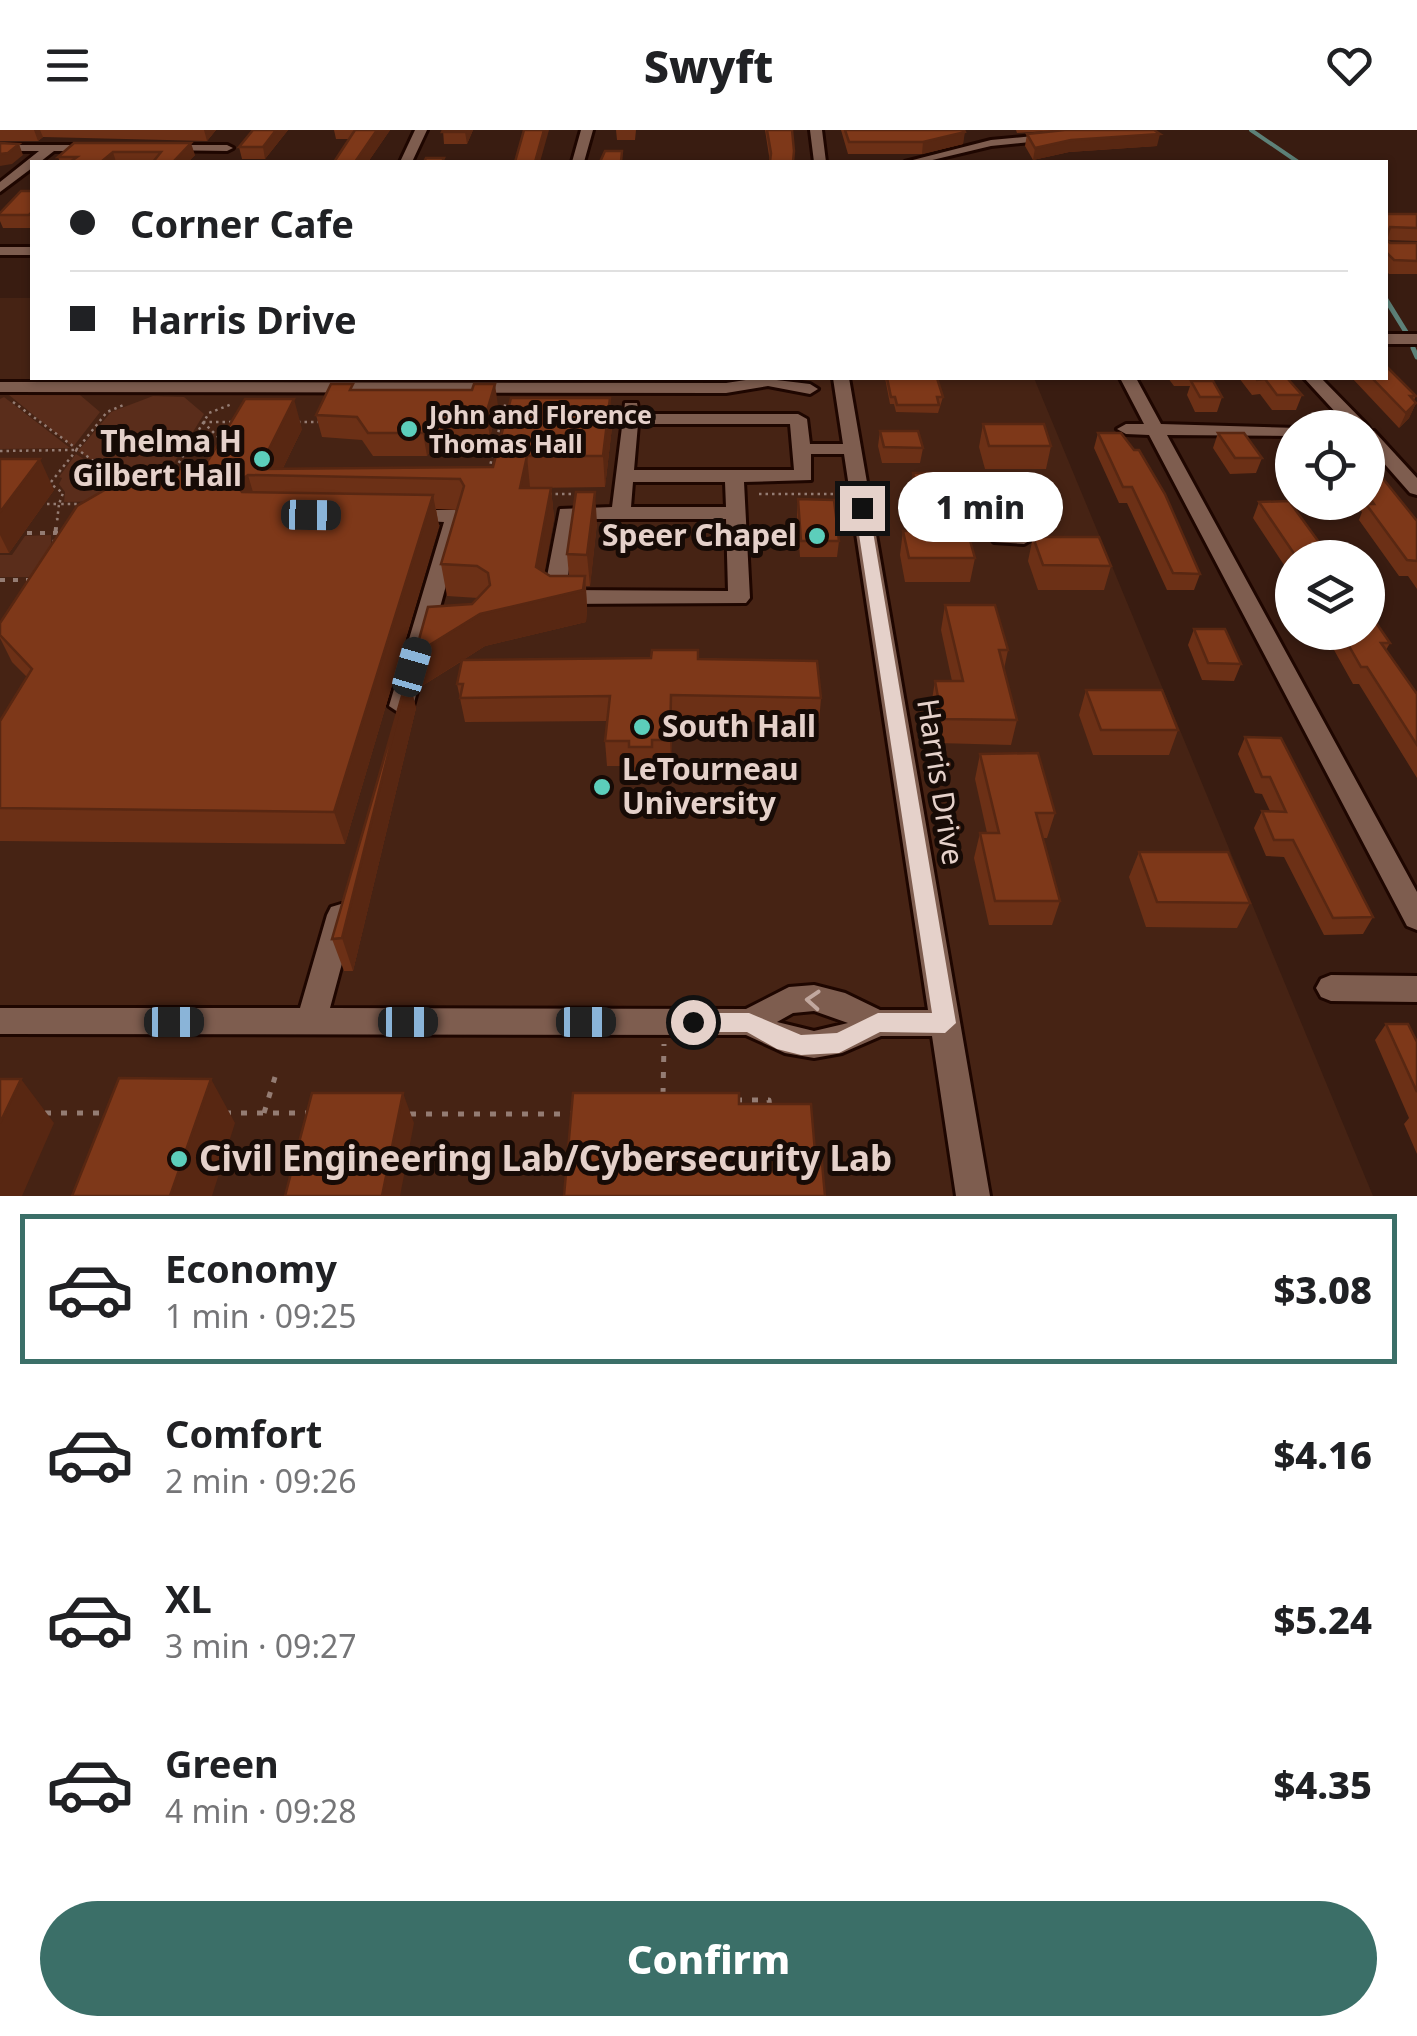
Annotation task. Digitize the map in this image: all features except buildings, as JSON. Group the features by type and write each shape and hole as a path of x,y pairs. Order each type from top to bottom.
{"street":[{"path":"407,160 421,130"},
{"path":"579,160 587,130"},
{"path":"816,130 820,160"},
{"path":"984,130 990,143"},
{"path":"919,160 990,143 1072,136"},
{"path":"149,148 231,144 219,160"},
{"path":"0,148 110,148"},
{"path":"36,160 51,148"},
{"path":"0,188 30,164"},
{"path":"0,251 30,251"},
{"path":"1388,339 1417,339"},
{"path":"1129,380 1417,918"},
{"path":"1314,380 1343,410"},
{"path":"3,392 164,388 726,388 762,396 842,383"},
{"name":"Harris Drive","path":"842,383 973,1196"},
{"path":"621,513 633,388"},
{"path":"624,476 804,476 798,420 630,420"},
{"path":"1126,429 1275,431"},
{"path":"801,448 852,448"},
{"path":"1385,454 1417,490"},
{"path":"734,476 736,513 739,598 554,596 567,513 736,513"},
{"path":"394,728 437,617 455,516 396,516"},
{"path":"1001,538 1024,538"},
{"path":"311,1022 348,893"},
{"path":"1331,988 1417,989"},
{"path":"0,1021 749,1022 789,1000 814,998 835,1002 878,1023 945,1023"},
{"path":"749,1022 784,1042 801,1045 839,1043 878,1023"}],"path":[{"path":"47,489 107,412 164,388"},
{"path":"488,475 509,388"},
{"path":"3,392 74,450 135,491"},
{"path":"169,479 209,413 240,400"},
{"path":"203,422 243,422"},
{"path":"203,422 230,449"},
{"path":"282,422 328,422"},
{"path":"0,451 74,450"},
{"path":"34,477 63,492 54,549"},
{"path":"536,494 580,494"},
{"path":"46,504 97,504"},
{"path":"26,534 70,534"},
{"path":"0,580 46,580"},
{"path":"663,1101 664,1041"},
{"path":"264,1114 275,1077"},
{"path":"734,1100 770,1100 770,1117"},
{"path":"38,1114 113,1114"},
{"path":"208,1114 322,1114"},
{"path":"398,1114 588,1114"}],"shaded area":[{"name":"LeTourneau University","path":"0,298 30,298 30,380 1035,380 1373,1196 0,1196"},
{"path":"9,395 80,395 100,412 73,447"},
{"path":"153,396 184,397 204,414 153,497 149,497 78,451 111,412"},
{"path":"4,397 70,448 0,449 0,399"},
{"path":"76,454 145,500 64,502 59,477"},
{"path":"51,535 51,577 0,577 0,555 12,555 25,536"}],"waterway":[{"path":"1251,130 1295,160"},
{"path":"1388,303 1406,332"},
{"path":"1413,348 1417,357"}],"place":[{"name":"John and Florence Thomas Hall","path":"409,429"},
{"name":"Thelma H Gilbert Hall","path":"262,459"},
{"name":"Speer Chapel","path":"817,536"},
{"name":"South Hall","path":"642,727"},
{"name":"LeTourneau University","path":"602,787"},
{"name":"Civil Engineering Lab/Cybersecurity Lab","path":"179,1159"}],"route":[{"path":"693,1022 749,1022 784,1042 801,1045 839,1043 878,1023 945,1023 862,508"}]}
